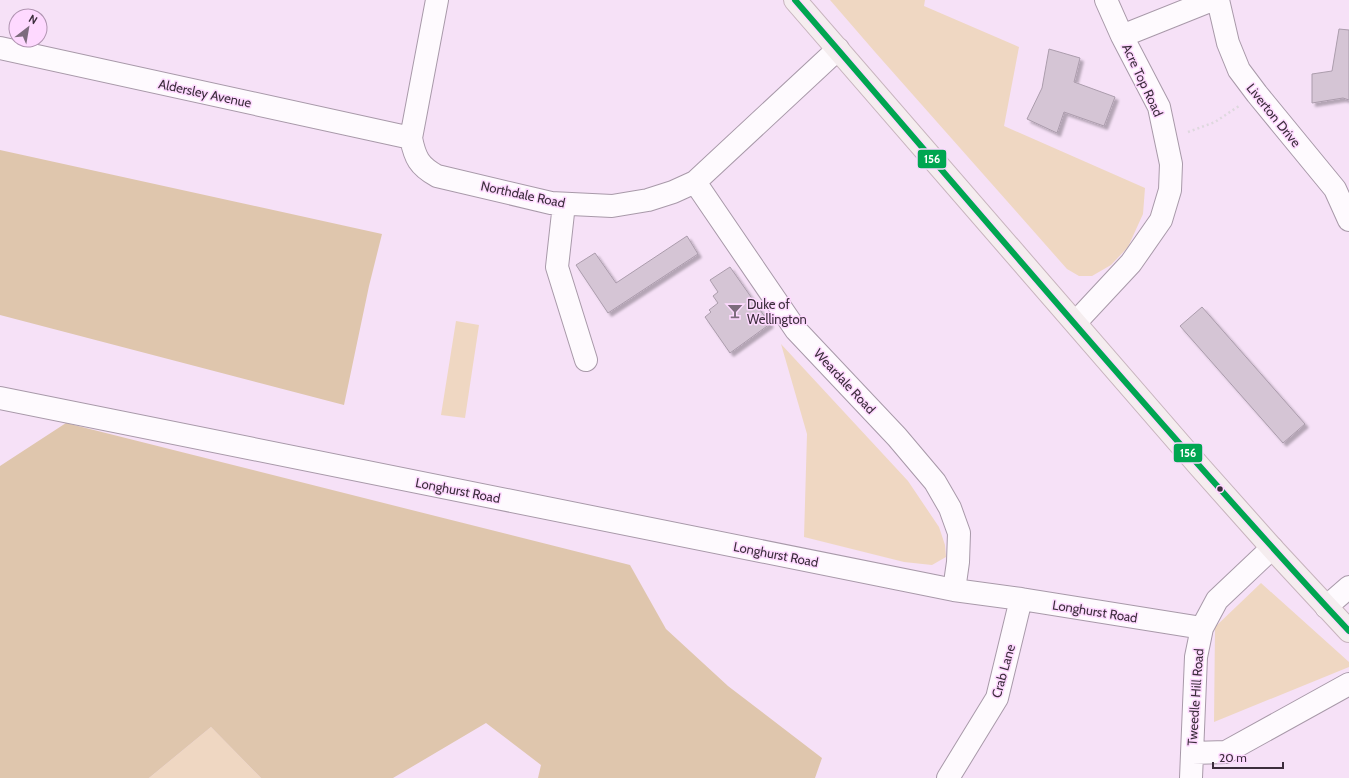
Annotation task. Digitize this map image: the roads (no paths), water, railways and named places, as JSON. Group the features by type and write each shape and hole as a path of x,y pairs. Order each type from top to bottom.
{"main road":[{"path":"795,0 1076,322 1194,460 1349,632"}],"street":[{"name":"Northdale Road","path":"437,0 411,138 418,162 437,176 551,203 612,206 648,200 673,192 695,182 838,49"},
{"name":"Acre Top Road","path":"1076,322 1131,263 1161,220 1170,190 1171,164 1159,107 1122,36 1106,0"},
{"path":"1122,36 1212,0"},
{"name":"Liverton Drive","path":"1218,0 1228,43 1239,70 1256,94 1335,189 1349,220"},
{"name":"Aldersley Avenue","path":"0,48 411,138"},
{"name":"Weardale Road","path":"695,182 796,330 897,437 935,482 950,508 959,533 958,562 954,590"},
{"path":"564,204 557,267 586,360"},
{"name":"Longhurst Road","path":"0,398 954,590 1021,599 1202,628"},
{"name":"Tweedle Hill Road","path":"1191,778 1196,658 1202,628 1217,600 1272,548"},
{"path":"1326,607 1349,586"},
{"name":"Crab Lane","path":"948,778 998,698 1021,599"},
{"path":"1192,753 1226,752 1349,684"}],"place":[{"name":"Duke of Wellington","path":"735,311"}]}
